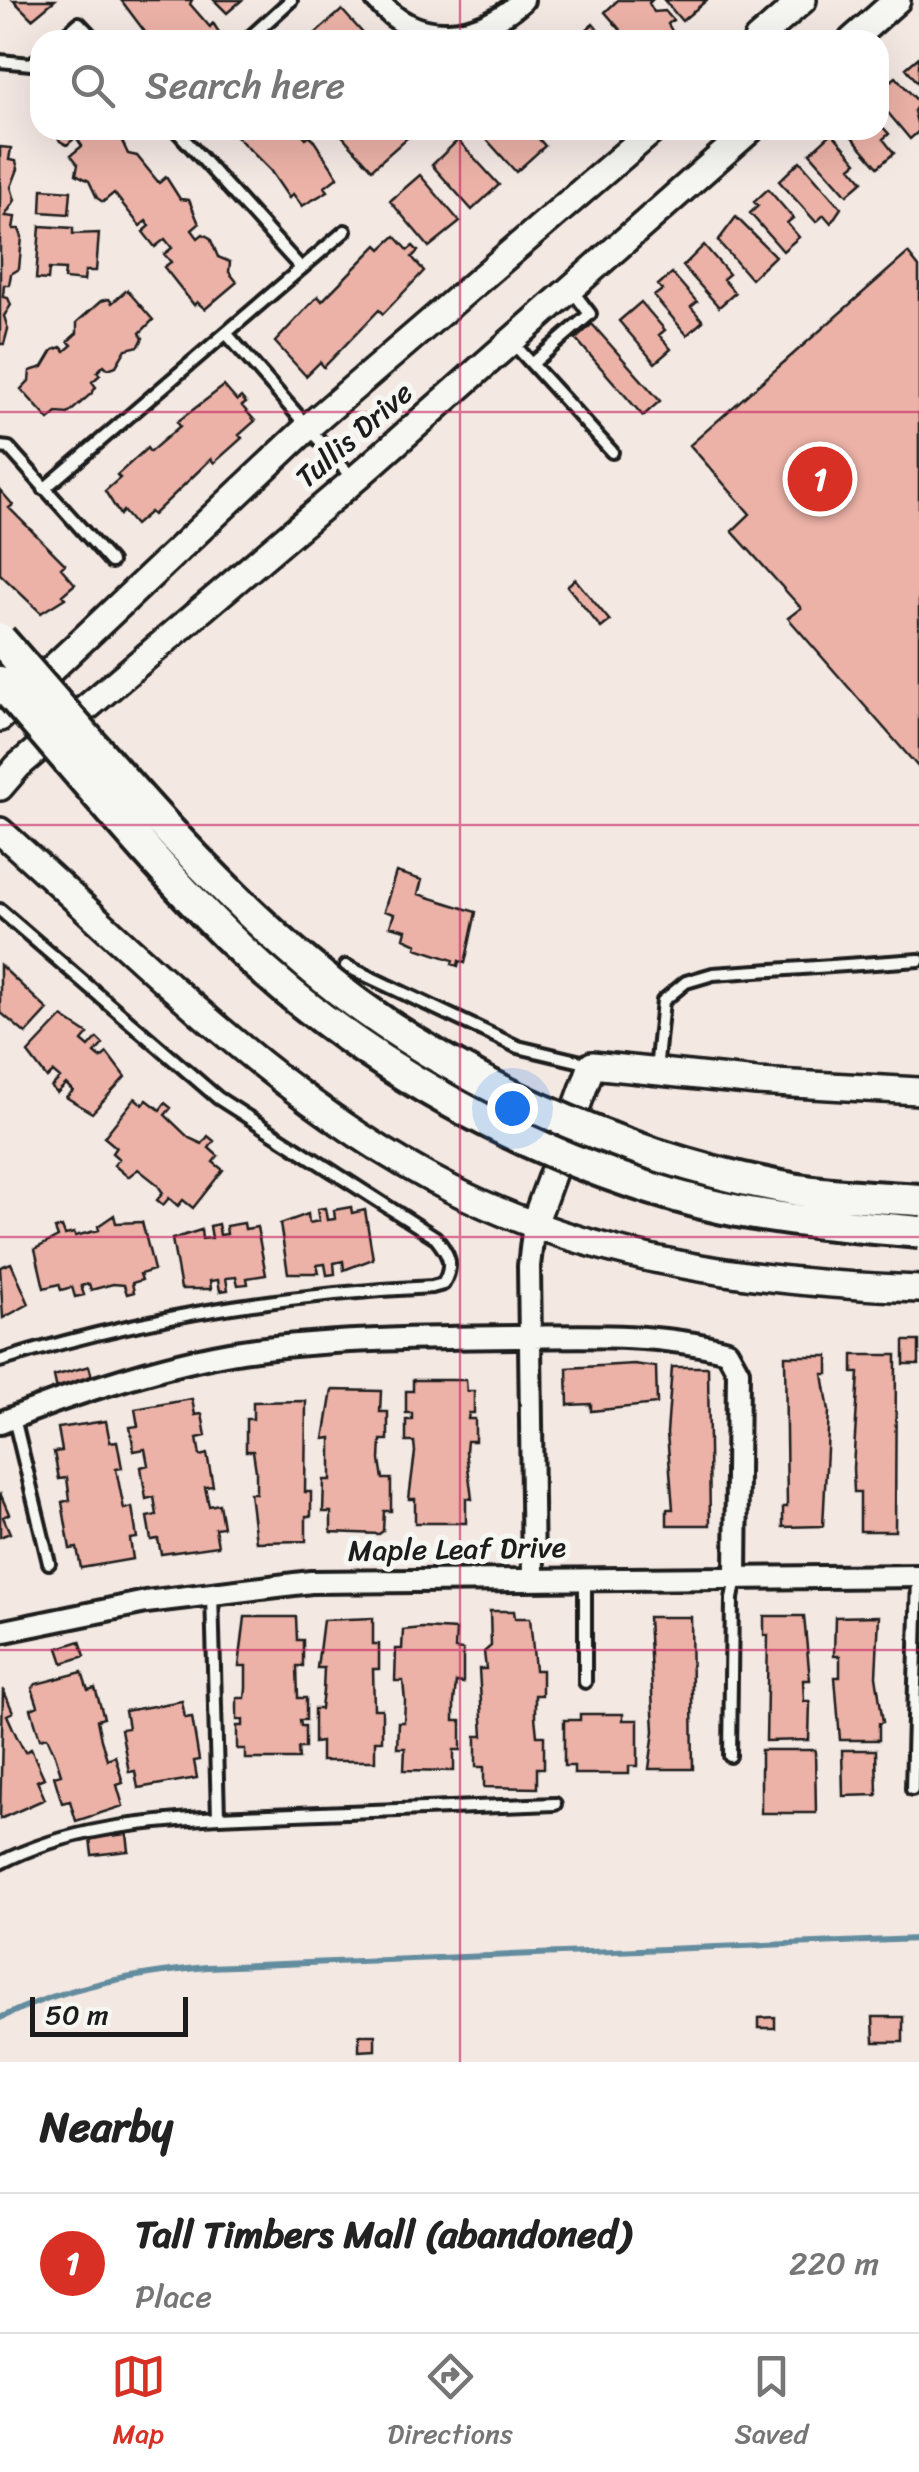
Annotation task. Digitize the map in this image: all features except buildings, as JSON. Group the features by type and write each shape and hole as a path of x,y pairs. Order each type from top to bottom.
{"main road":[{"path":"0,639 229,893 308,966 409,1038 460,1069 662,1158 799,1190 919,1200"},
{"path":"0,682 227,936 299,1000 384,1062 487,1119 635,1184 706,1204 794,1220 919,1232"}],"street":[{"path":"376,0 420,30"},
{"path":"474,30 523,0"},
{"path":"768,30 803,0"},
{"path":"863,30 897,0"},
{"name":"Tullis Drive","path":"0,718 308,428 641,140"},
{"name":"Tullis Drive","path":"0,787 18,766 354,480 739,140"},
{"path":"0,830 265,1064 351,1129 449,1188 534,1224 669,1265 752,1279 919,1289"},
{"path":"533,1577 529,1336 534,1224 592,1064 919,1090"},
{"path":"7,1420 252,1350 370,1339 529,1336 645,1338 727,1351 738,1371 736,1576"},
{"name":"Maple Leaf Drive","path":"0,1632 212,1592 312,1582 586,1576 918,1576"}],"lane":[{"path":"258,30 292,0"},
{"path":"0,61 30,64"},
{"path":"185,140 301,268"},
{"path":"44,489 345,231"},
{"path":"532,364 590,314 571,288"},
{"path":"226,332 354,480"},
{"path":"511,341 612,452"},
{"path":"0,447 9,448 111,562"},
{"path":"0,910 218,1098 435,1237 448,1253 450,1271 444,1284 343,1291 241,1306 79,1339 0,1361"},
{"path":"656,1072 663,1001 686,982 713,974 919,960"},
{"path":"346,966 518,1047 592,1064"},
{"path":"7,1420 49,1563"},
{"path":"584,1682 586,1576"},
{"path":"730,1756 732,1599 736,1576"},
{"path":"912,1789 918,1576"},
{"path":"212,1592 218,1817"},
{"path":"0,1862 20,1852 124,1823 555,1804"}],"waterway":[{"path":"0,2018 101,1983 207,1967 919,1939"}],"place":[{"name":"Tall Timbers Mall (abandoned)","path":"820,479"}]}
